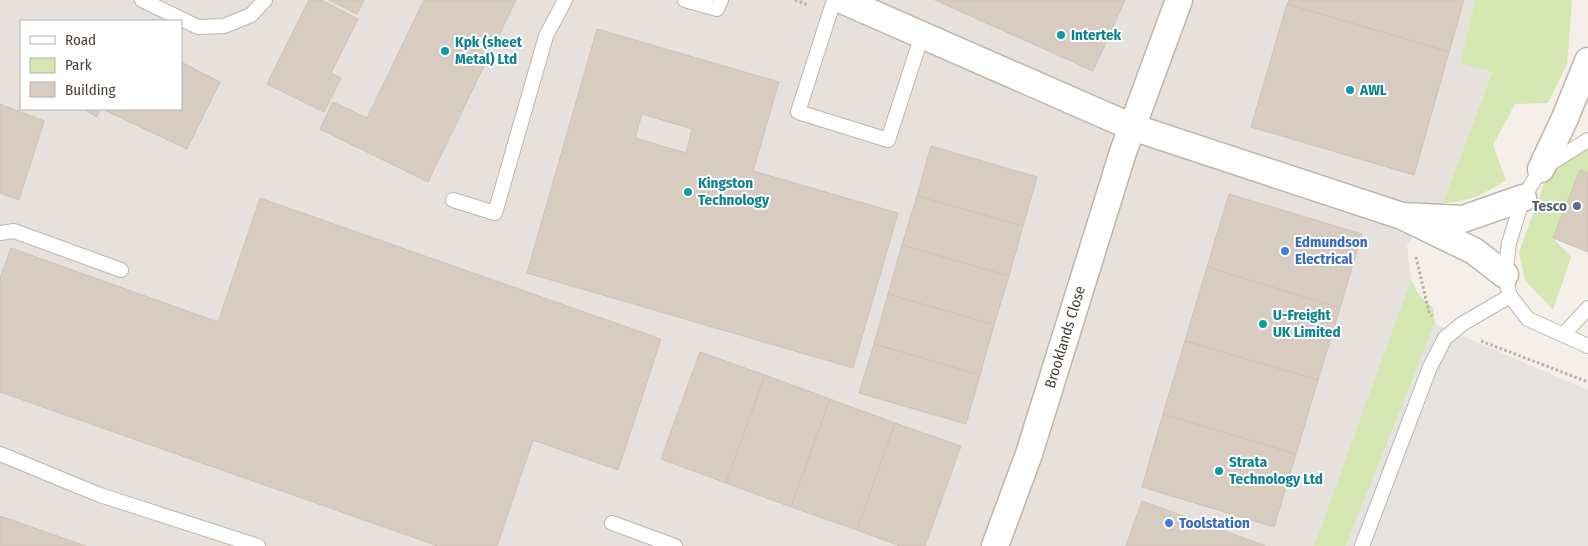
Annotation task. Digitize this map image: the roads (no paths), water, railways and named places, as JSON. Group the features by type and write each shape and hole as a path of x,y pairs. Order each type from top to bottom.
{"street":[{"name":"Brooklands Close","path":"994,546 1029,454 1122,152 1179,0"},
{"path":"835,8 922,35 1132,127 1402,216 1474,250 1507,285"},
{"path":"1541,169 1565,118 1588,61"},
{"path":"1402,216 1463,219 1522,198"}],"lane":[{"path":"142,0 198,27 224,26 251,16 265,0"},
{"path":"453,200 496,213 546,36 565,0"},
{"path":"685,0 717,9 721,0"},
{"path":"834,0 835,8 798,112 888,140 922,35"},
{"path":"1588,140 1541,169 1522,198 1509,243 1507,285 1528,319 1588,346"},
{"path":"0,234 14,231 120,270"},
{"path":"1362,546 1430,367 1445,338 1507,285"},
{"path":"1563,335 1588,308"},
{"path":"0,454 100,495 258,546"},
{"path":"612,523 675,546"}],"place":[{"name":"Intertek","path":"1061,35"},
{"name":"Kpk (sheet Metal) Ltd","path":"445,51"},
{"name":"AWL","path":"1350,90"},
{"name":"Kingston Technology","path":"688,192"},
{"name":"Tesco","path":"1577,206"},
{"name":"Edmundson Electrical","path":"1285,251"},
{"name":"U-Freight UK Limited","path":"1263,324"},
{"name":"Strata Technology Ltd","path":"1219,471"},
{"name":"Toolstation","path":"1169,523"}]}
